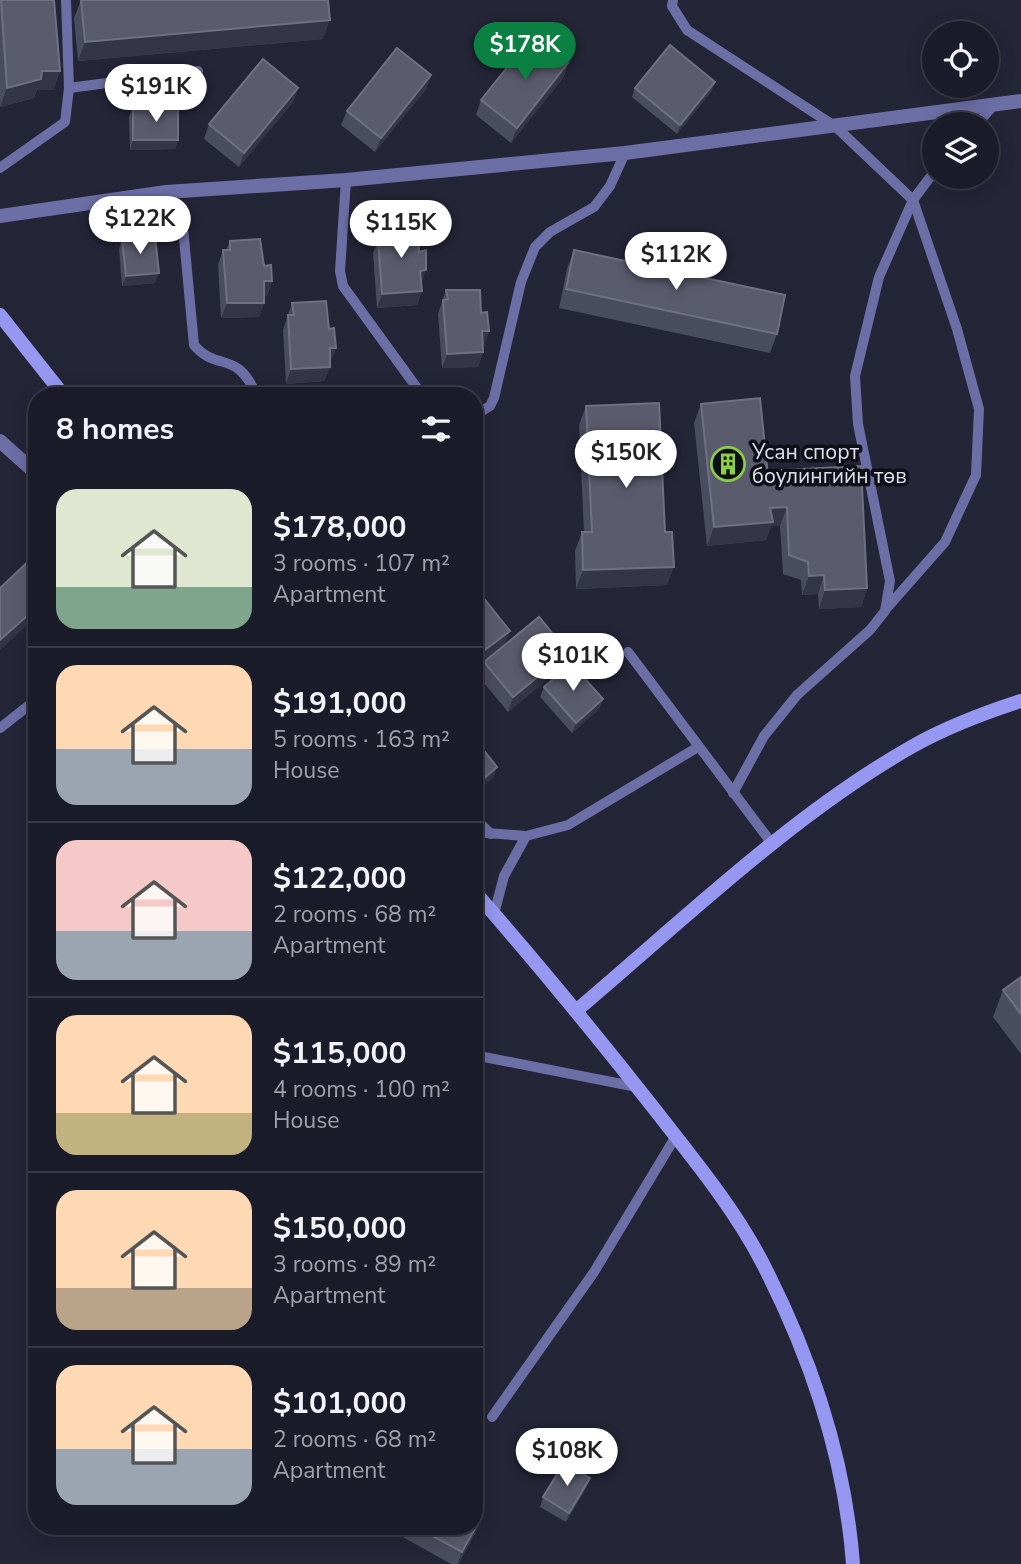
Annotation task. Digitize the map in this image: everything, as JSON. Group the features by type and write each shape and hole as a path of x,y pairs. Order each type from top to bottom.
{"main road":[{"path":"0,315 57,387"},
{"path":"577,1010 773,845 848,787 916,744 966,721 1021,701"},
{"path":"483,901 577,1010 676,1136 738,1221 786,1311 826,1414 838,1459 853,1564"}],"street":[{"path":"0,216 166,192 346,180 625,153 1021,101"},
{"path":"0,441 28,466"}],"lane":[{"path":"0,168 65,122 69,88 66,0"},
{"path":"673,0 672,6 687,30 836,127 913,200 957,329 979,409 976,475 945,542 870,630 797,695 764,736 733,793"},
{"path":"69,88 198,71"},
{"path":"988,112 994,105"},
{"path":"483,411 491,406 495,398 521,282 535,247 550,232 594,207 610,186 625,153"},
{"path":"346,180 340,271 343,286 347,296 416,387"},
{"path":"885,611 890,581 858,424 855,376 879,277 913,200 922,188"},
{"path":"166,192 182,217 194,345 202,354 239,367 249,377 253,387"},
{"path":"628,652 773,845"},
{"path":"0,728 28,706"},
{"path":"483,833 526,836 568,825 698,747"},
{"path":"483,826 491,834"},
{"path":"494,914 504,876 526,836"},
{"path":"483,1057 637,1087"},
{"path":"492,1417 594,1272 676,1136"}],"building":[{"path":"1,0 54,0 60,71 42,71 41,79 7,88"},
{"path":"81,0 328,0 330,20 85,42"},
{"path":"533,35 568,63 517,128 481,100"},
{"path":"670,45 715,82 680,125 635,88"},
{"path":"397,48 431,75 381,138 347,111"},
{"path":"263,59 298,88 244,153 209,124"},
{"path":"133,107 178,107 178,140 133,140"},
{"path":"418,224 419,252 426,250 426,270 420,271 422,291 382,294 378,239 385,238 384,227"},
{"path":"155,236 159,273 126,276 122,239"},
{"path":"260,239 264,266 271,265 272,281 264,281 264,303 227,303 223,250 230,250 230,241"},
{"path":"574,250 785,295 777,334 566,289"},
{"path":"446,290 480,290 481,313 487,312 489,331 482,331 483,352 447,354 443,300 448,299"},
{"path":"326,301 329,329 334,328 336,348 330,348 330,367 291,369 288,315 294,315 292,303"},
{"path":"760,398 769,486 782,485 782,470 861,466 867,588 825,590 824,575 809,576 808,562 789,555 787,507 770,508 773,522 714,527 701,404"},
{"path":"659,403 665,532 672,532 674,567 583,570 582,532 592,532 586,406"},
{"path":"28,562 28,615 0,640 0,588"},
{"path":"483,597 510,631 483,651"},
{"path":"539,617 568,652 513,697 484,662"},
{"path":"571,663 603,699 576,723 544,687"},
{"path":"483,749 497,767 483,779"},
{"path":"1021,977 1021,1014 1003,990"},
{"path":"564,1463 590,1478 569,1513 543,1497"},
{"path":"431,1535 471,1535 462,1552"}],"place":[{"name":"Усан спорт боулингийн төв","path":"728,464"}]}
